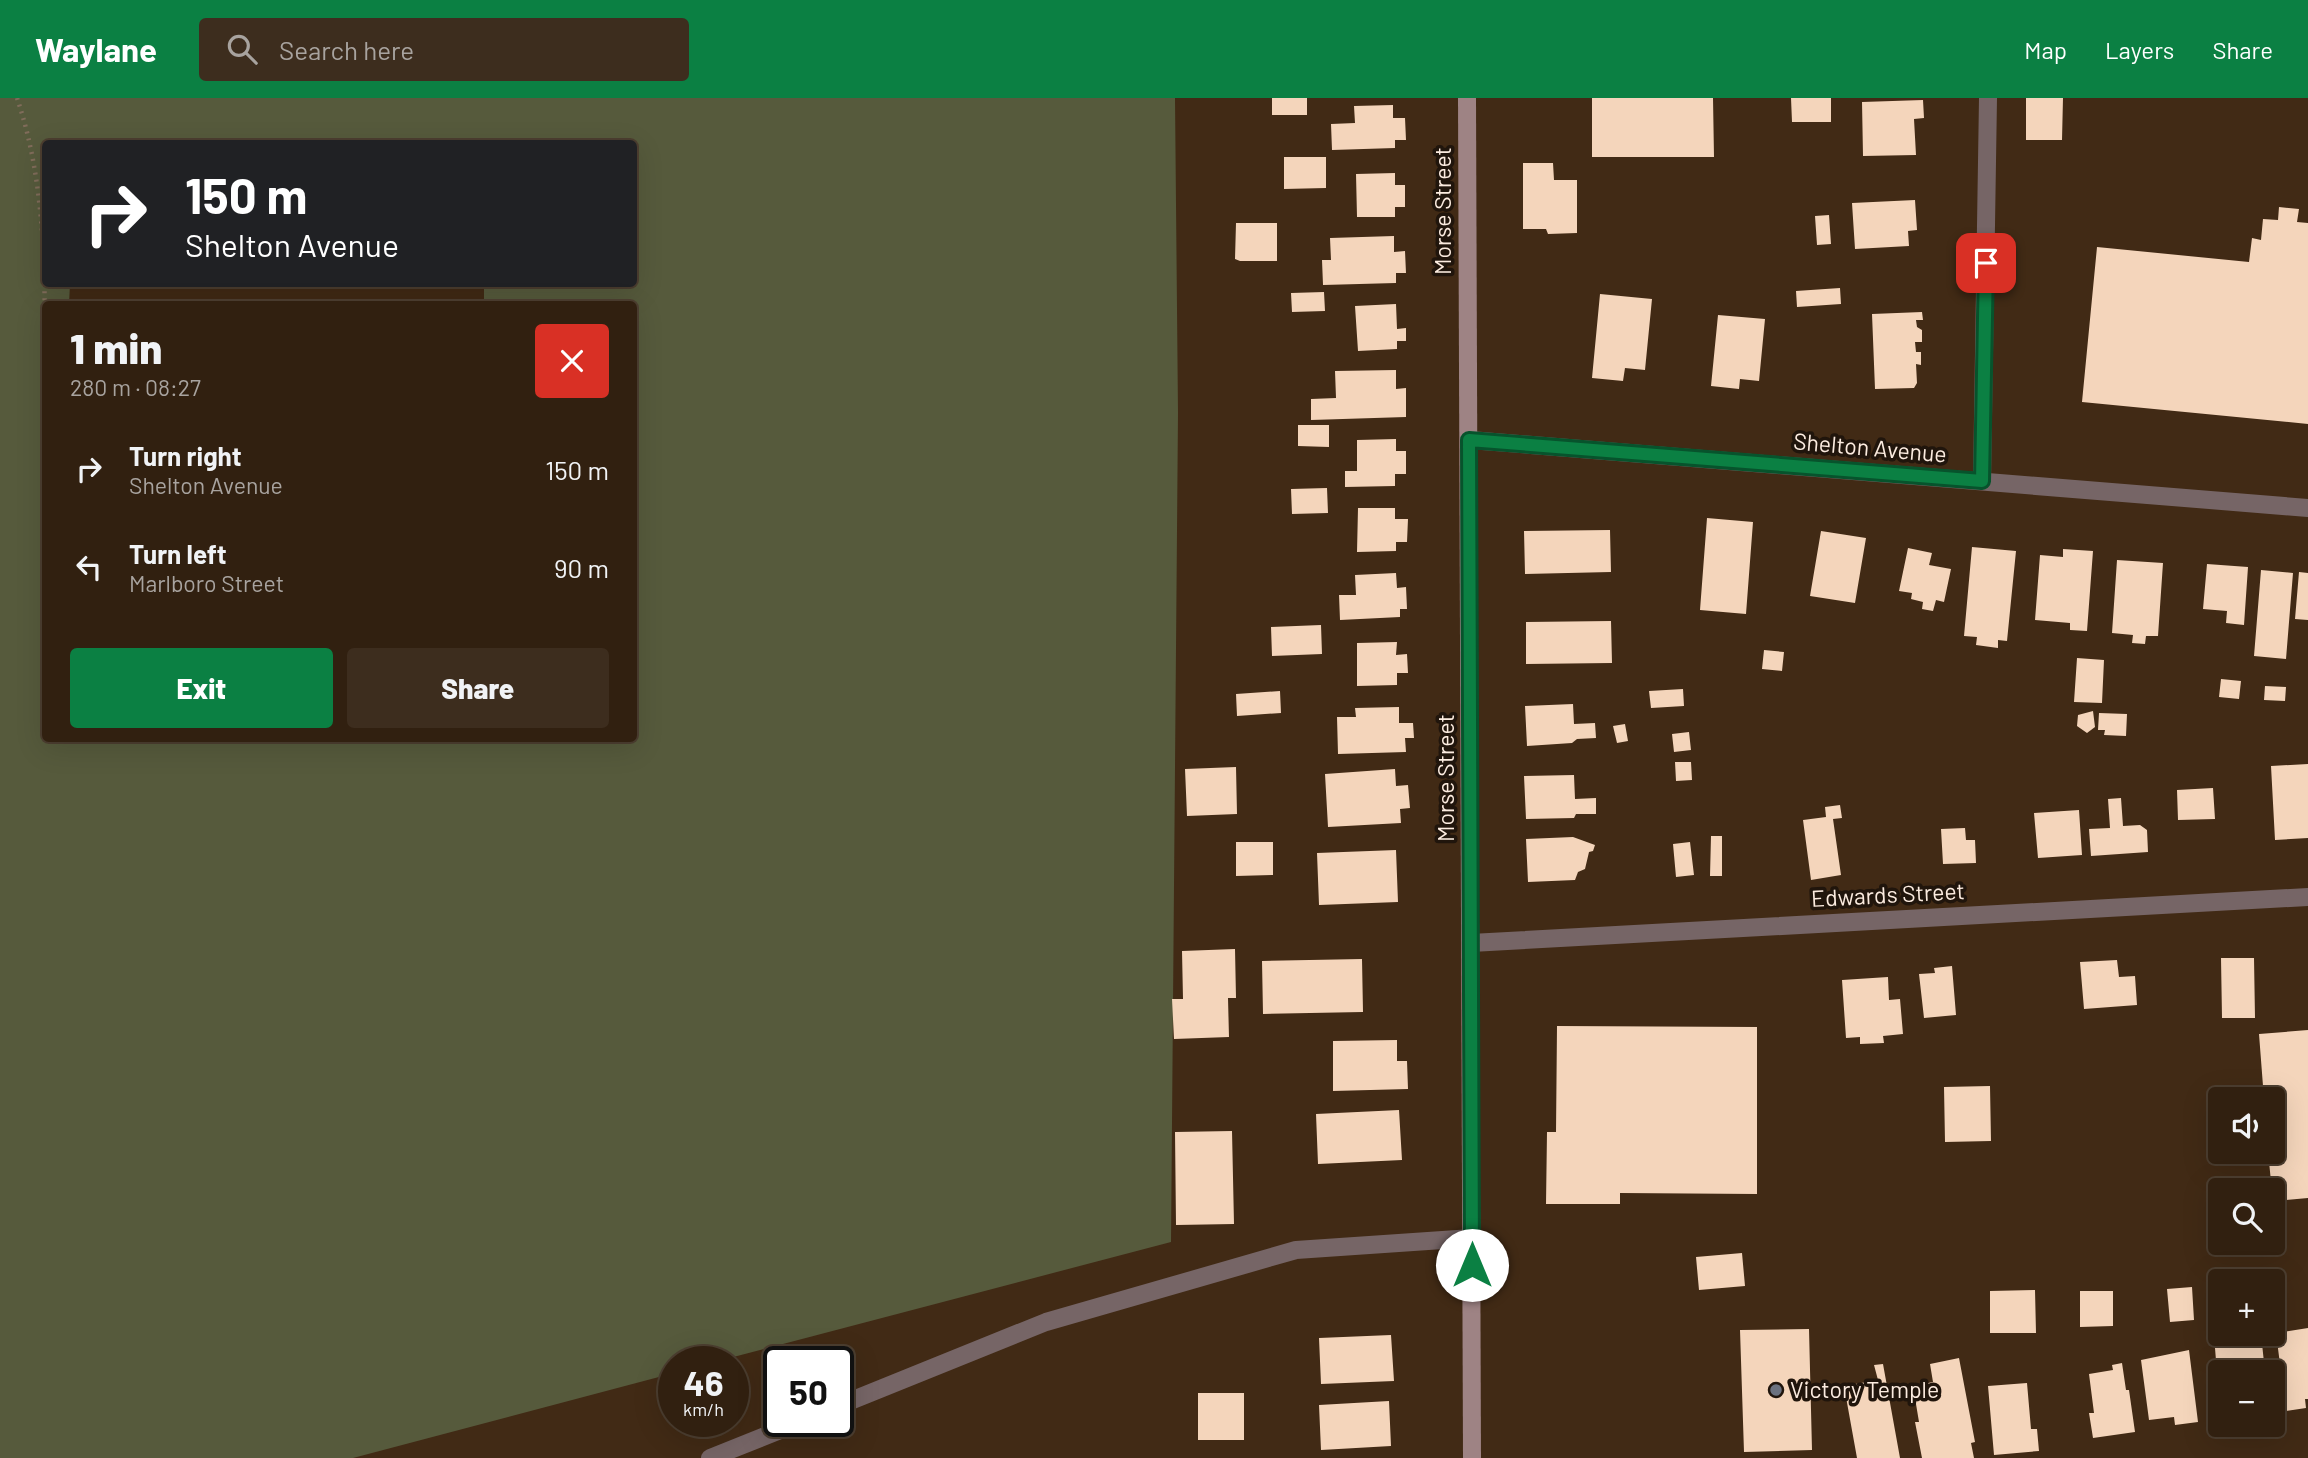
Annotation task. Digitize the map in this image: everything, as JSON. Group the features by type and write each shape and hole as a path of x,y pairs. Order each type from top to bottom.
{"main road":[{"name":"Morse Street","path":"1467,98 1472,1458"}],"street":[{"path":"1982,481 1988,98"},
{"name":"Shelton Avenue","path":"1469,440 2308,508"},
{"name":"Edwards Street","path":"1471,943 2308,897"},
{"path":"854,1400 1045,1322 1296,1250 1472,1238"},
{"path":"716,1457 764,1437"}],"path":[{"path":"17,98 37,184 42,249"}],"green space":[{"path":"0,98 1175,98 1178,413 1171,1242 775,1346 763,1346 763,1349 749,1353 749,1346 658,1346 658,1377 353,1458 0,1458"}],"building":[{"path":"1272,98 1307,98 1307,115 1272,115"},
{"path":"1592,98 1713,98 1714,157 1592,157"},
{"path":"1791,98 1831,98 1831,122 1792,122"},
{"path":"2026,98 2063,98 2062,140 2026,140"},
{"path":"1923,100 1924,118 1914,119 1916,155 1863,156 1862,102"},
{"path":"1393,105 1393,118 1405,118 1406,140 1395,140 1395,148 1332,150 1331,124 1355,123 1354,106"},
{"path":"1284,157 1326,157 1326,188 1284,189"},
{"path":"1523,163 1553,163 1554,180 1577,180 1577,233 1548,234 1546,229 1523,229"},
{"path":"1395,173 1395,185 1405,185 1405,207 1395,207 1395,217 1357,217 1356,174"},
{"path":"1915,200 1917,230 1908,231 1909,246 1855,249 1852,203"},
{"path":"2279,207 2299,209 2297,222 2308,223 2308,424 2082,402 2097,247 2249,262 2252,238 2261,240 2263,219 2278,220"},
{"path":"1829,215 1831,244 1817,245 1815,216"},
{"path":"1236,223 1277,223 1277,261 1235,259"},
{"path":"1394,236 1394,252 1405,251 1406,273 1396,273 1396,283 1323,285 1322,260 1331,260 1330,238"},
{"path":"1840,288 1841,304 1797,307 1796,291"},
{"path":"1324,292 1325,311 1292,312 1291,293"},
{"path":"1600,294 1652,299 1645,370 1625,368 1623,381 1592,378"},
{"path":"1396,304 1397,329 1406,328 1406,341 1397,341 1397,349 1358,351 1355,306"},
{"path":"1922,312 1923,320 1916,320 1917,327 1922,330 1922,342 1915,342 1916,352 1921,352 1921,365 1916,364 1917,383 1914,388 1875,389 1872,314"},
{"path":"1718,315 1765,319 1759,381 1740,379 1739,389 1711,386"},
{"path":"1396,370 1396,389 1406,388 1406,417 1311,420 1311,399 1336,398 1335,371"},
{"path":"1298,425 1329,425 1329,447 1298,446"},
{"path":"1396,439 1396,451 1406,451 1406,474 1395,474 1395,486 1345,487 1345,471 1357,471 1357,440"},
{"path":"1327,488 1328,513 1292,514 1291,489"},
{"path":"1358,508 1395,508 1395,519 1408,519 1407,542 1396,542 1396,551 1357,552"},
{"path":"1707,518 1753,522 1746,614 1700,610"},
{"path":"1610,530 1611,572 1525,574 1524,531"},
{"path":"1821,531 1866,538 1855,603 1810,596"},
{"path":"1972,547 2016,551 2007,641 1998,640 1998,648 1976,645 1977,637 1964,636"},
{"path":"1908,548 1932,553 1929,565 1951,569 1944,602 1936,600 1933,611 1922,609 1923,602 1911,599 1912,593 1899,591"},
{"path":"2063,549 2093,551 2087,631 2070,630 2070,623 2035,620 2040,555 2063,557"},
{"path":"2117,560 2163,563 2158,636 2146,636 2145,644 2132,643 2133,635 2112,633"},
{"path":"2207,564 2248,567 2244,625 2226,623 2227,611 2203,609"},
{"path":"2261,570 2293,573 2286,659 2254,656"},
{"path":"2299,572 2308,573 2308,620 2295,619"},
{"path":"1396,573 1397,588 1406,587 1407,609 1400,609 1400,617 1340,620 1339,595 1356,595 1355,575"},
{"path":"1611,621 1612,663 1526,664 1526,622"},
{"path":"1321,625 1322,654 1272,656 1271,627"},
{"path":"1397,642 1396,655 1407,654 1408,673 1397,673 1397,685 1357,686 1357,643"},
{"path":"1764,650 1784,652 1782,671 1762,669"},
{"path":"2077,658 2104,660 2102,703 2074,702"},
{"path":"2221,679 2241,681 2239,699 2219,697"},
{"path":"2265,686 2286,687 2285,701 2264,700"},
{"path":"1683,689 1684,706 1651,708 1649,691"},
{"path":"1280,691 1281,713 1237,716 1236,694"},
{"path":"1573,704 1574,724 1595,723 1596,738 1577,739 1572,743 1527,746 1525,706"},
{"path":"1399,707 1399,723 1413,723 1414,738 1405,738 1406,752 1338,754 1337,717 1356,717 1355,708"},
{"path":"2093,711 2095,727 2087,733 2077,726 2078,715"},
{"path":"2099,713 2127,714 2126,736 2104,735 2105,730 2098,730"},
{"path":"1625,724 1628,741 1617,743 1613,726"},
{"path":"1689,732 1691,750 1674,752 1672,734"},
{"path":"1675,762 1691,762 1692,780 1676,781"},
{"path":"2308,764 2308,838 2275,840 2271,766"},
{"path":"1236,767 1237,814 1187,816 1185,769"},
{"path":"1395,769 1396,786 1408,785 1410,808 1400,809 1401,823 1328,827 1325,774"},
{"path":"1574,775 1575,799 1596,798 1596,814 1576,814 1574,818 1526,819 1524,776"},
{"path":"2213,788 2215,819 2178,820 2177,790"},
{"path":"2121,798 2123,826 2140,825 2147,830 2148,852 2091,856 2089,829 2110,828 2108,799"},
{"path":"1840,805 1842,818 1833,819 1841,875 1811,880 1803,820 1826,817 1825,807"},
{"path":"2079,810 2082,855 2038,858 2034,813"},
{"path":"1965,828 1966,840 1975,840 1976,863 1943,864 1941,829"},
{"path":"1711,836 1722,836 1722,876 1710,876"},
{"path":"1573,837 1595,845 1593,851 1589,852 1585,869 1578,872 1575,880 1528,882 1526,839"},
{"path":"1236,842 1273,842 1273,875 1236,876"},
{"path":"1690,842 1694,875 1676,877 1673,844"},
{"path":"1396,850 1398,902 1319,905 1317,853"},
{"path":"1235,949 1236,998 1228,998 1229,1037 1174,1039 1172,999 1183,999 1182,951"},
{"path":"2221,958 2254,958 2255,1018 2222,1018"},
{"path":"1362,959 1363,1012 1263,1014 1262,961"},
{"path":"2117,960 2119,977 2135,976 2137,1005 2084,1009 2080,962"},
{"path":"1952,966 1956,1015 1924,1018 1919,974 1935,973 1934,968"},
{"path":"1888,977 1889,1000 1900,999 1903,1034 1883,1036 1884,1043 1860,1044 1860,1037 1846,1038 1842,980"},
{"path":"1557,1026 1757,1027 1757,1194 1620,1193 1620,1204 1546,1204 1547,1132 1556,1132"},
{"path":"2308,1030 2308,1198 2285,1200 2285,1178 2271,1178 2269,1164 2285,1164 2285,1087 2263,1087 2259,1034"},
{"path":"1397,1040 1397,1061 1407,1061 1408,1089 1333,1091 1333,1041"},
{"path":"1990,1086 1991,1141 1945,1142 1944,1087"},
{"path":"1399,1110 1402,1160 1318,1164 1316,1114"},
{"path":"1232,1131 1234,1224 1176,1225 1175,1132"},
{"path":"1742,1253 1745,1286 1699,1290 1696,1257"},
{"path":"2192,1287 2194,1320 2170,1322 2167,1289"},
{"path":"2035,1290 2036,1333 1990,1333 1990,1291"},
{"path":"2080,1291 2113,1291 2113,1326 2080,1327"},
{"path":"2308,1328 2306,1408 2286,1411 2285,1360 2279,1360 2278,1346 2285,1346 2285,1332"},
{"name":"Victory Temple","path":"1809,1329 1812,1450 1744,1452 1740,1330"},
{"path":"1391,1335 1394,1381 1321,1384 1319,1338"},
{"path":"2215,1346 2262,1346 2264,1360 2216,1360"},
{"path":"2189,1350 2198,1422 2175,1425 2174,1417 2149,1420 2141,1360"},
{"path":"1959,1358 1975,1442 1971,1443 1974,1458 1922,1458 1915,1422 1919,1422 1913,1386 1933,1382 1930,1364"},
{"path":"2122,1363 2135,1432 2093,1438 2089,1413 2094,1413 2089,1374 2113,1370 2112,1365"},
{"path":"1883,1364 1900,1458 1857,1458 1844,1386 1878,1380 1874,1365"},
{"path":"2027,1383 2031,1429 2037,1429 2039,1451 1994,1455 1988,1386"},
{"path":"1198,1393 1244,1393 1244,1440 1198,1440"},
{"path":"1389,1401 1391,1446 1321,1450 1319,1405"}],"place":[{"name":"Victory Temple","path":"1776,1390"}],"route":[{"path":"1472,1265 1469,440 1982,481 1986,263"}]}
